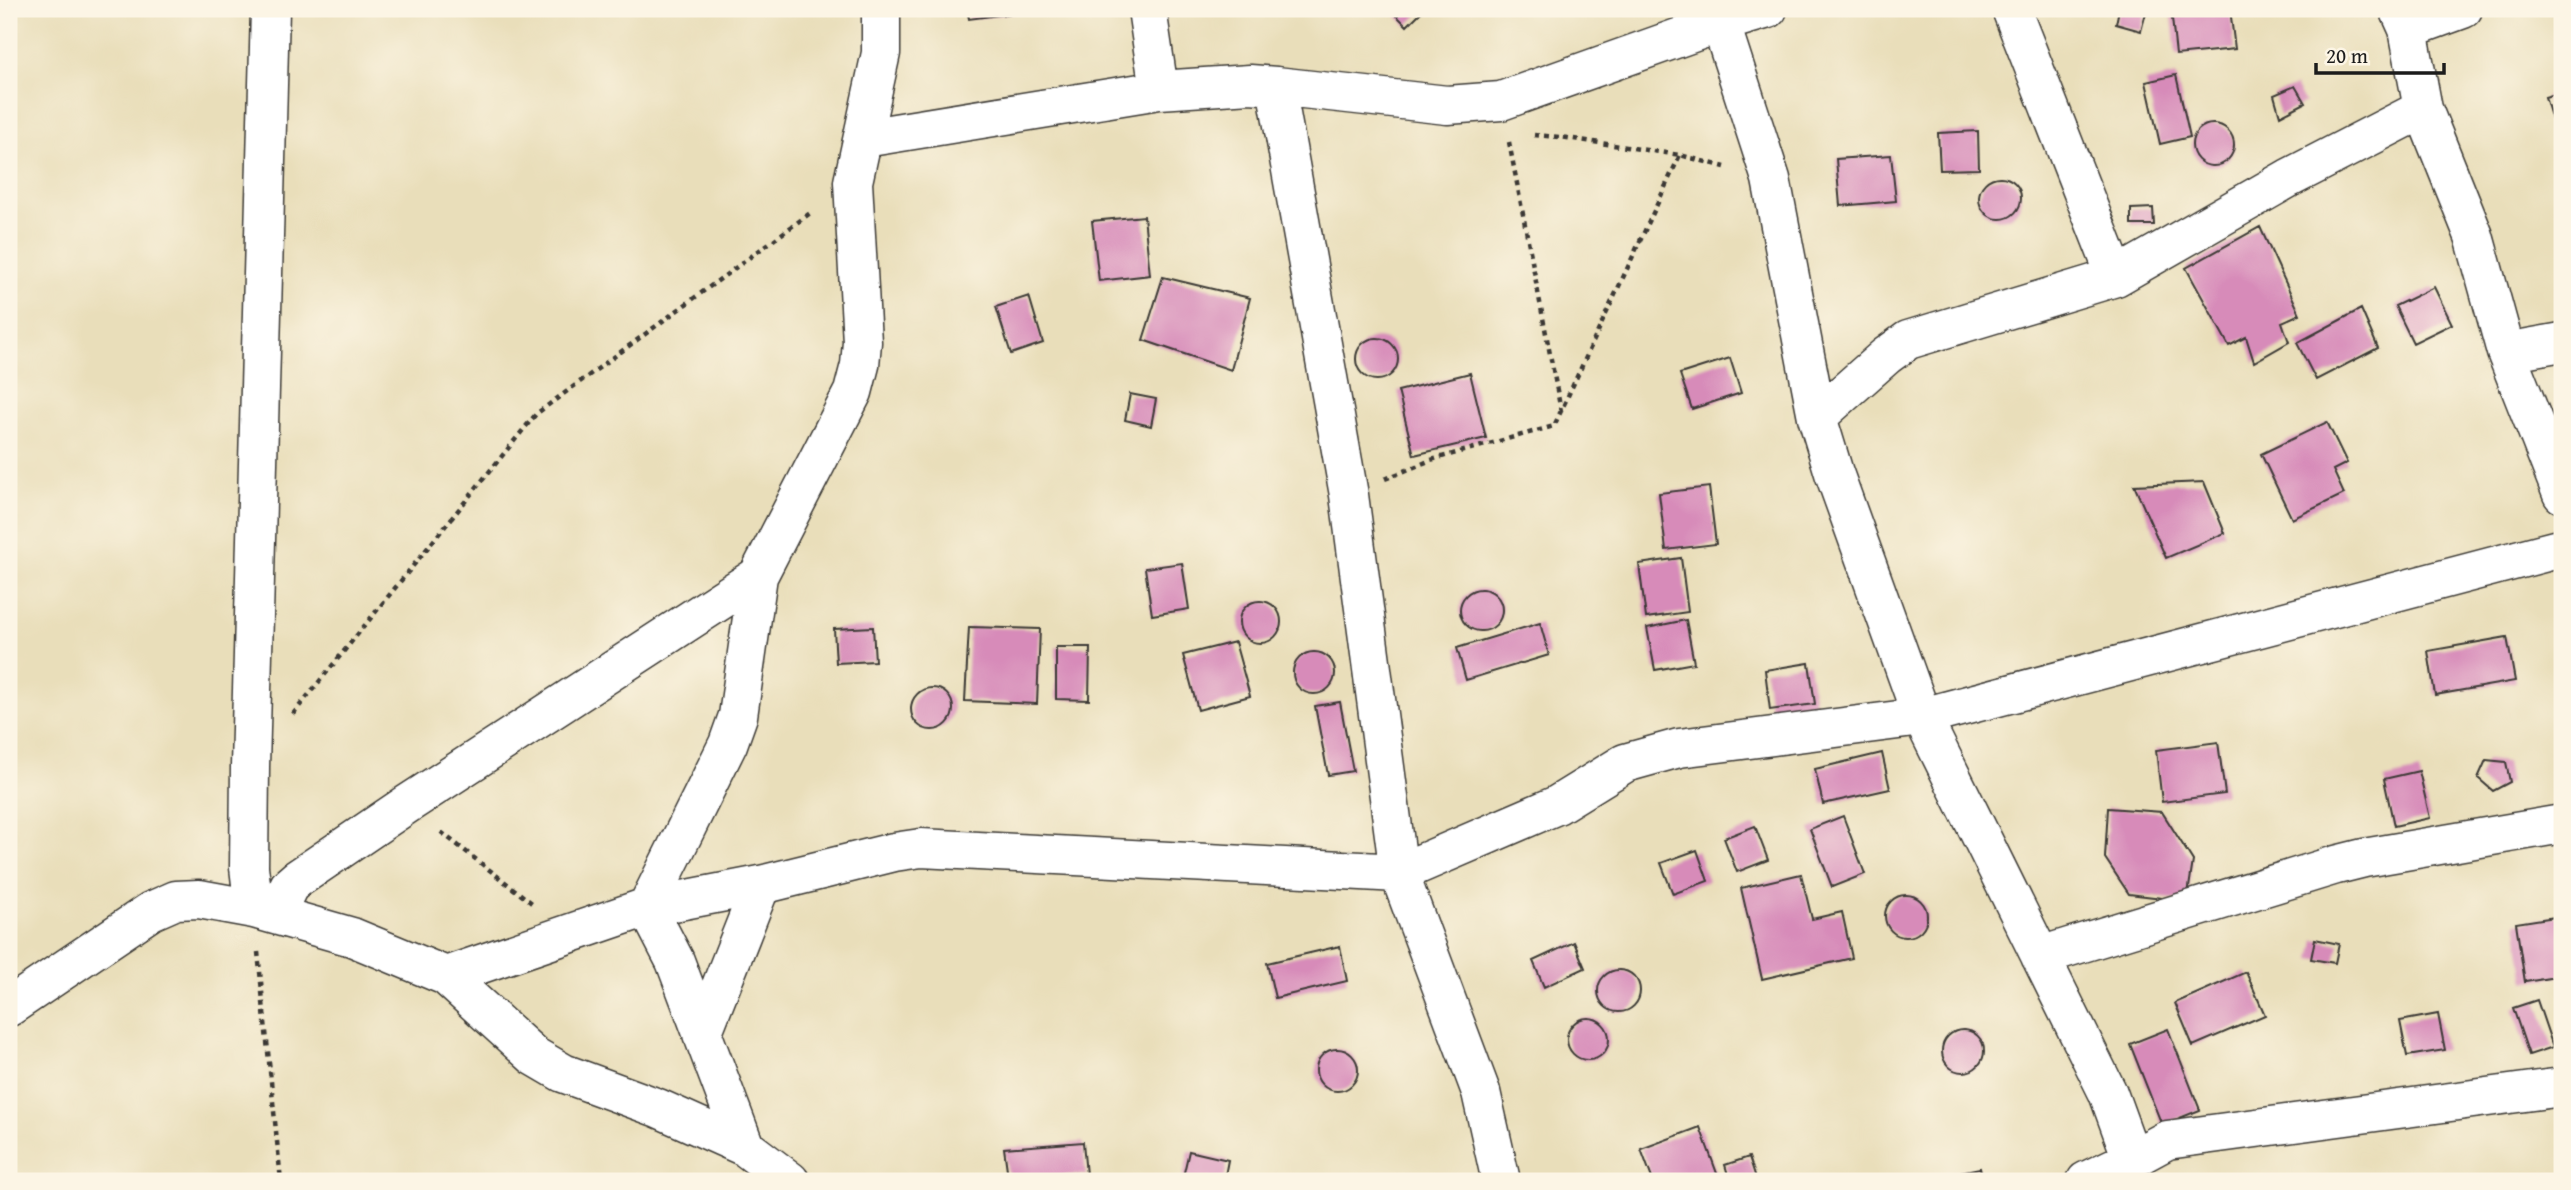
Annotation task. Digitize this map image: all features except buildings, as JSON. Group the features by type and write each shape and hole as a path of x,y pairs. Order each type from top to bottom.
{"street":[{"path":"265,912 249,867 270,9"},
{"path":"647,907 728,744 742,691 758,576 842,418 853,392 860,365 862,342 853,182 881,53 881,9"},
{"path":"1147,9 1158,90"},
{"path":"864,138 1158,90 1250,84 1447,105 1504,117 1718,16 1768,9"},
{"path":"2011,9 2116,278"},
{"path":"2463,9 2404,19 2423,109 2474,236 2506,352 2562,494"},
{"path":"1718,16 1771,179 1817,417 1834,473 1922,717 2108,1093 2132,1159"},
{"path":"1276,86 1349,495 1399,873 1481,1092 1501,1181"},
{"path":"1817,417 1908,340 2116,278 2290,178 2423,109"},
{"path":"2506,352 2562,342"},
{"path":"446,976 647,907 761,885 894,852 921,848 1399,873 1557,805 1625,764 1679,748 1922,717 2562,548"},
{"path":"265,912 289,886 406,805 758,576"},
{"path":"2040,956 2336,865 2562,824"},
{"path":"702,1034 761,885"},
{"path":"9,1007 151,911 176,900 199,899 265,912 352,937 446,976 534,1056 563,1073 658,1108 745,1147 790,1181"},
{"path":"647,907 676,961 745,1147"},
{"path":"2086,1181 2167,1140 2562,1087"}],"path":[{"path":"1561,412 1504,117 1560,136 1680,155 1771,179"},
{"path":"1349,495 1431,460 1554,426 1680,155"},
{"path":"250,767 536,414 853,182"},
{"path":"406,805 570,933"},
{"path":"265,912 281,1181"}]}
